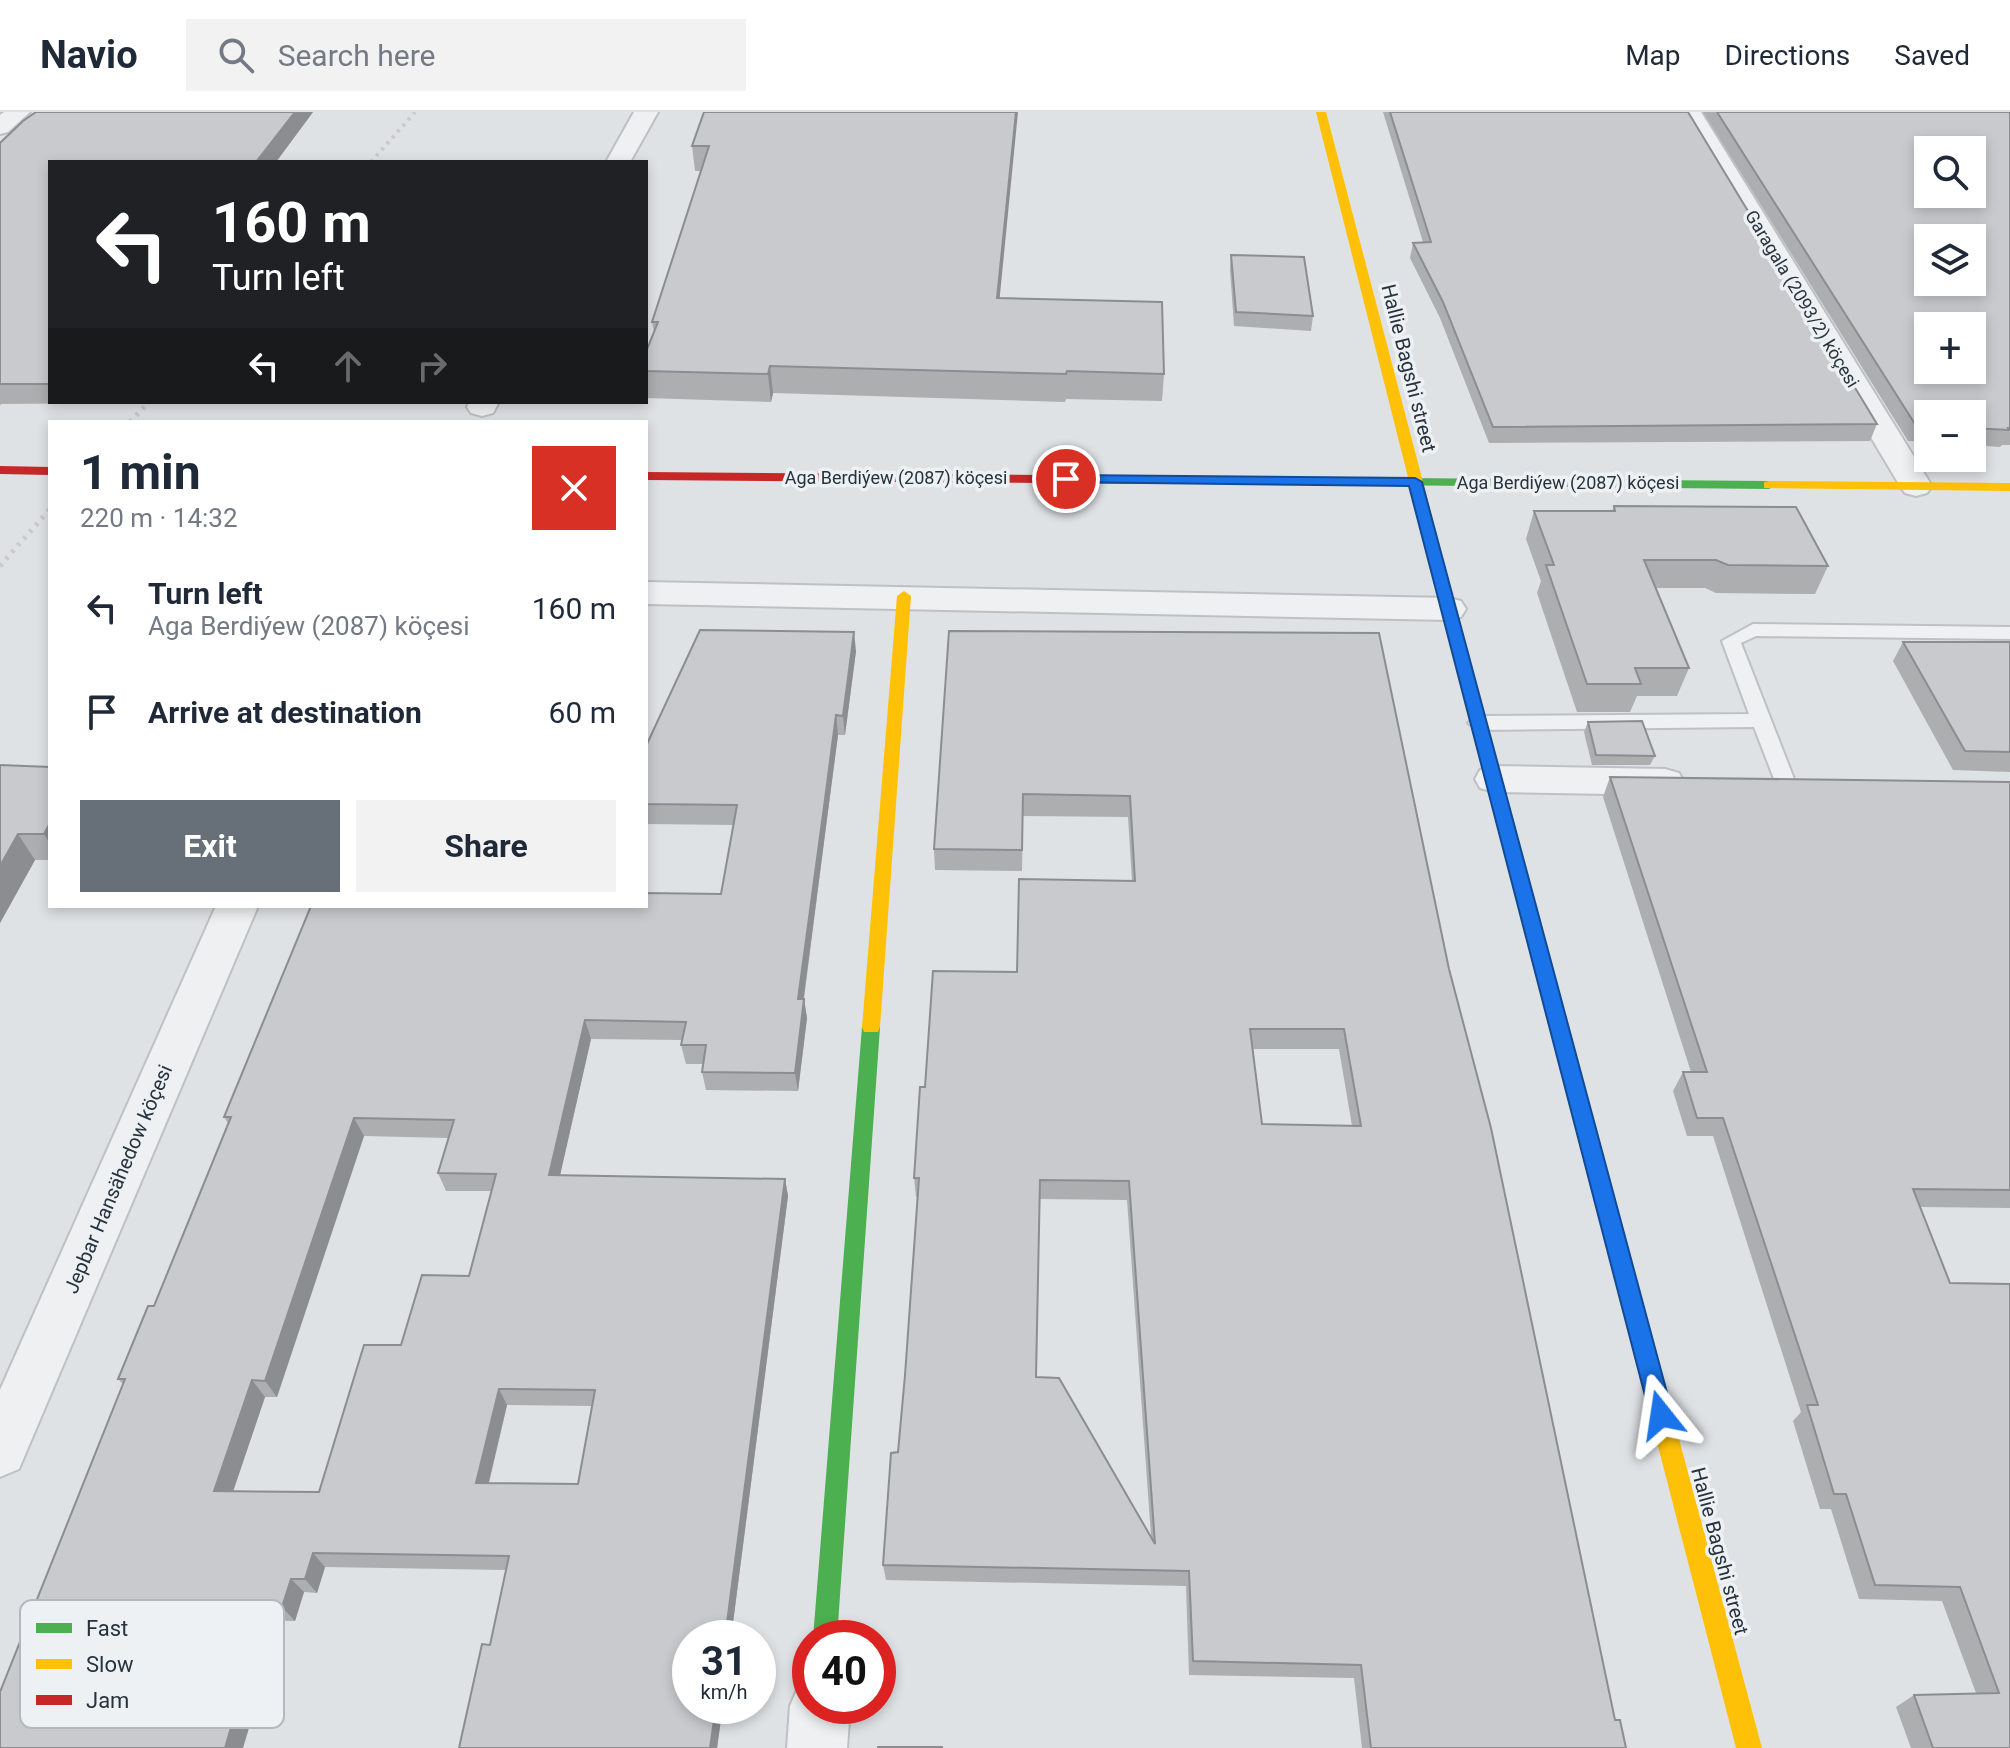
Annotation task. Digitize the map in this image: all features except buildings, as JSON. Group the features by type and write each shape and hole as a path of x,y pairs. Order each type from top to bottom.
{"street":[{"path":"0,127 18,112"},
{"path":"619,160 646,112"},
{"name":"Hallie Bagshi street","path":"1321,112 1478,723 1749,1748"},
{"name":"Garagala (2093/2) köçesi","path":"1689,112 1916,486"},
{"path":"0,470 48,471"},
{"name":"Aga Berdiýew (2087) köçesi","path":"648,476 2010,487"},
{"path":"648,593 1449,609"},
{"path":"826,1620 904,596"},
{"path":"1494,779 1694,782"},
{"name":"Jepbar Hansähedow köçesi","path":"0,1451 236,908"},
{"path":"817,1748 819,1724"}],"lane":[{"path":"1785,784 1731,641 1753,630 2010,633"},
{"path":"1478,723 1761,720"}],"railway":[{"path":"373,160 415,112"},
{"path":"132,420 147,404"},
{"path":"0,566 48,511"}],"traffic: fast":[{"path":"1164,480 1769,485"},
{"path":"1468,684 1592,1152"},
{"path":"826,1620 871,1027"}],"traffic: slow":[{"path":"1321,112 1468,684"},
{"path":"1769,485 2010,487"},
{"path":"871,1027 904,596"},
{"path":"1592,1152 1749,1748"}],"traffic: jam":[{"path":"0,470 48,471"},
{"path":"648,476 1164,480"}],"route":[{"path":"1066,479 1415,482 1661,1415"}]}
